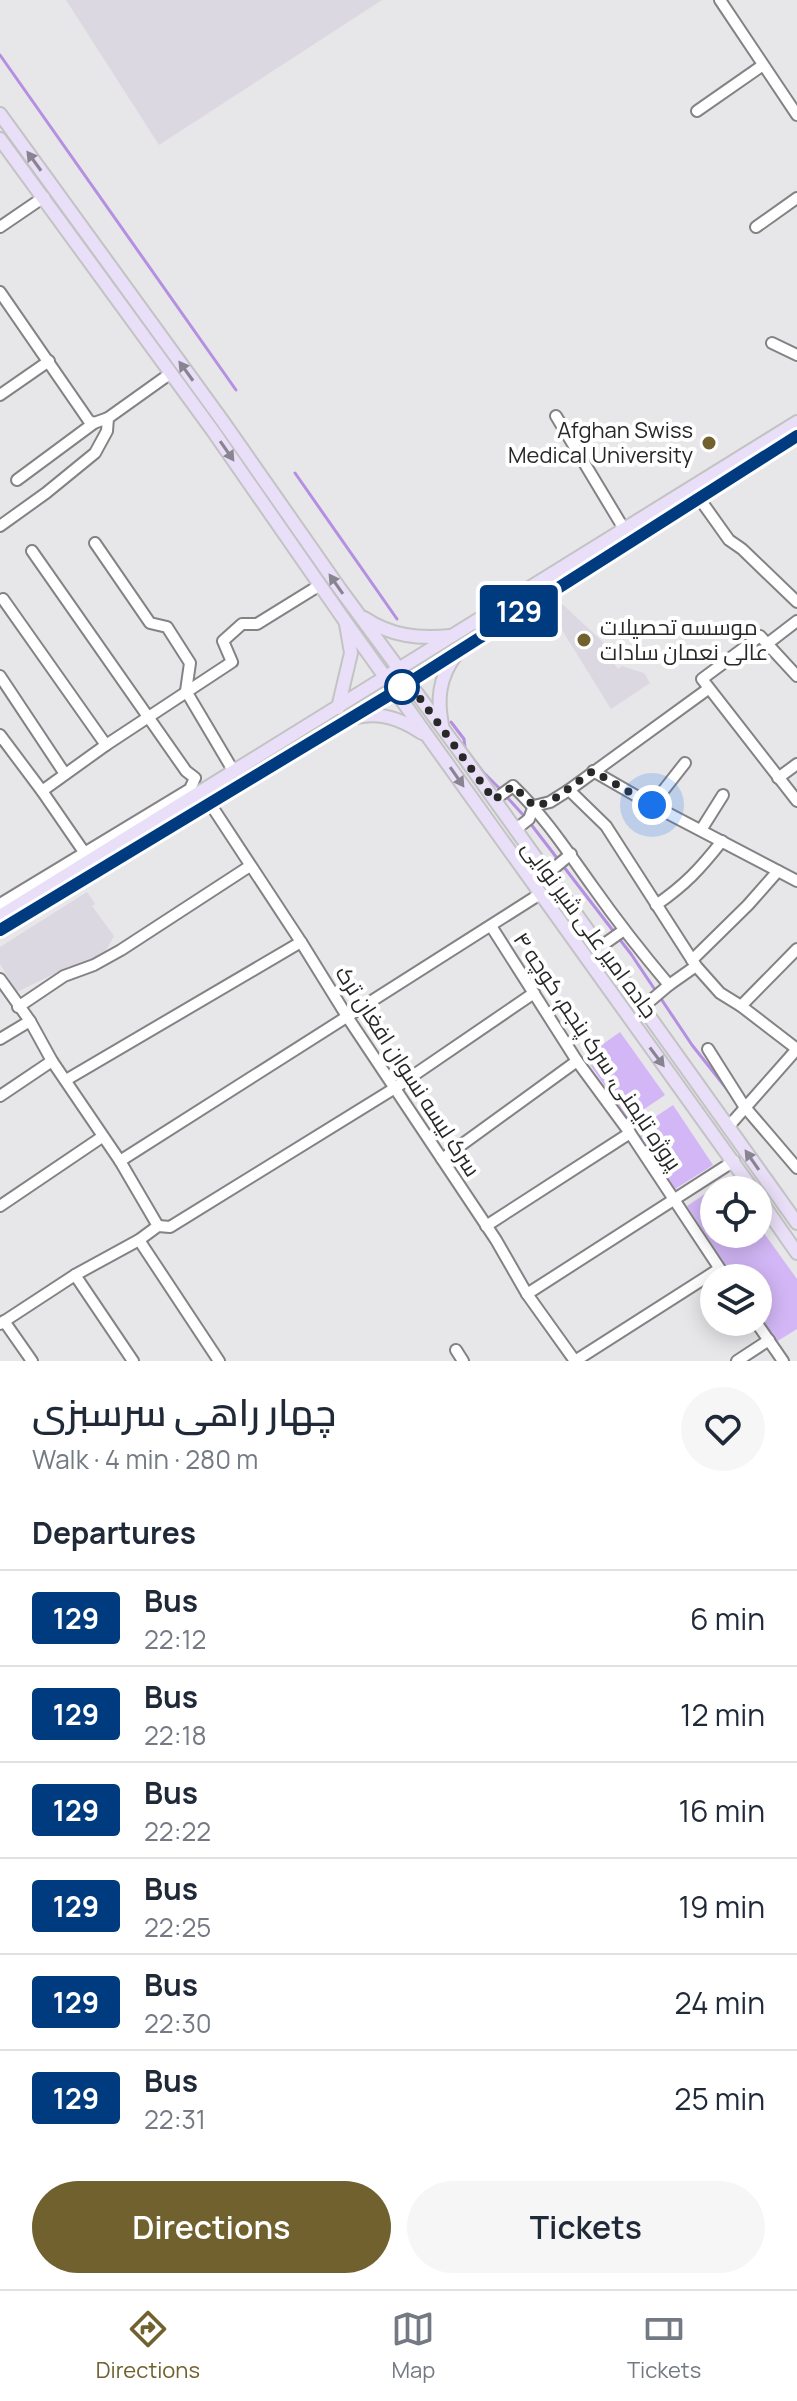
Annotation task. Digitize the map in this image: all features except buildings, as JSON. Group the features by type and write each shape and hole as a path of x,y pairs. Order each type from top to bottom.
{"main road":[{"path":"0,114 92,253 443,729 797,1223"},
{"path":"0,139 92,253"},
{"name":"جاده امیر علی شیر نوایی","path":"118,288 171,373 345,621 744,1176"},
{"path":"0,916 797,422"},
{"path":"0,930 396,691 797,436"},
{"path":"357,613 396,634 428,638 453,635"},
{"path":"338,708 351,653 345,621"},
{"path":"443,729 439,692 447,667 460,649"},
{"path":"347,720 367,715 390,717 410,725 430,739"},
{"path":"772,1217 797,1253"}],"street":[{"path":"720,0 797,115"},
{"path":"697,111 763,65"},
{"path":"0,227 44,197"},
{"path":"756,227 797,198"},
{"path":"0,292 89,421 94,423"},
{"path":"772,343 797,355"},
{"path":"0,395 49,361"},
{"path":"17,480 94,423 108,418 171,373"},
{"path":"556,416 624,529"},
{"path":"0,526 95,453 107,431 108,418"},
{"path":"699,498 729,540 797,602"},
{"path":"95,543 150,623 167,627 182,648 190,663 186,691 234,772"},
{"path":"0,904 193,786 195,778 186,771 32,551"},
{"path":"42,791 232,662 223,641 242,624 257,624 320,585"},
{"path":"3,599 106,745"},
{"path":"767,644 797,621"},
{"path":"797,676 760,636 702,679 797,801"},
{"path":"0,676 65,774"},
{"path":"534,806 550,802 569,790 708,689"},
{"path":"0,735 84,852"},
{"path":"652,805 685,763"},
{"path":"778,778 797,764"},
{"path":"593,771 797,881"},
{"path":"494,800 511,788 534,806 567,857 581,870 619,933 669,985"},
{"path":"569,790 606,826 694,963 720,993 797,1049 729,1126"},
{"path":"701,830 723,795"},
{"name":"سرک لیسه نسوان افغان‌ ترک","path":"209,802 486,1226 527,1294 575,1361"},
{"path":"515,830 529,819 534,806"},
{"path":"656,905 690,879 722,841"},
{"path":"547,874 567,857"},
{"path":"18,1007 64,976 94,965 121,950 250,866"},
{"path":"643,1007 694,963 778,871"},
{"path":"120,1161 540,894"},
{"name":"پروژه تایمنی، سرک پنجم، کوچه ۴","path":"491,926 577,1061 630,1133 716,1264"},
{"path":"600,947 619,933"},
{"path":"66,1080 301,942"},
{"path":"741,1006 797,949"},
{"path":"0,979 120,1161 158,1226"},
{"path":"32,1361 2,1323 158,1226 170,1227 395,1088 534,993"},
{"path":"0,1039 30,1021"},
{"path":"708,1049 743,1108 796,1166"},
{"path":"0,1096 52,1061"},
{"path":"442,1159 577,1061"},
{"path":"486,1226 630,1133"},
{"path":"0,1206 102,1137"},
{"path":"527,1294 734,1161"},
{"path":"139,1240 219,1361"},
{"path":"75,1275 133,1361"},
{"path":"575,1361 700,1286"},
{"path":"766,1336 783,1361"},
{"path":"737,1361 769,1340"},
{"path":"456,1350 463,1361"}],"shaded area":[{"path":"66,0 382,0 159,145"},
{"name":"موسسه تحصیلات عالی نعمان سادات","path":"560,602 618,656 612,661 618,669 622,666 644,673 650,683 611,709 549,609"},
{"path":"87,892 95,904 92,906 114,936 106,950 91,964 70,966 17,992 0,964 0,947"},
{"path":"620,1032 665,1095 628,1120 585,1057"},
{"path":"673,1105 713,1165 675,1189 636,1130"},
{"path":"700,1197 700,1226 687,1206"},
{"path":"772,1244 797,1279 797,1329 776,1342 772,1336 772,1264 725,1264 714,1248 772,1248"}],"waterway":[{"path":"0,55 236,390"},
{"path":"295,473 397,619"},
{"path":"451,722 464,739 465,748 501,790"},
{"path":"506,796 525,817"},
{"path":"530,823 631,954 692,1045 730,1093"}],"bus line":[{"name":"129","path":"0,930 396,691 797,436"}],"place":[{"name":"Afghan Swiss Medical University","path":"709,443"},
{"name":"موسسه تحصیلات عالی نعمان سادات","path":"584,640"}],"route":[{"path":"402,687 396,691 408,682 494,800 513,786 534,806 550,802 593,771 652,805"}]}
